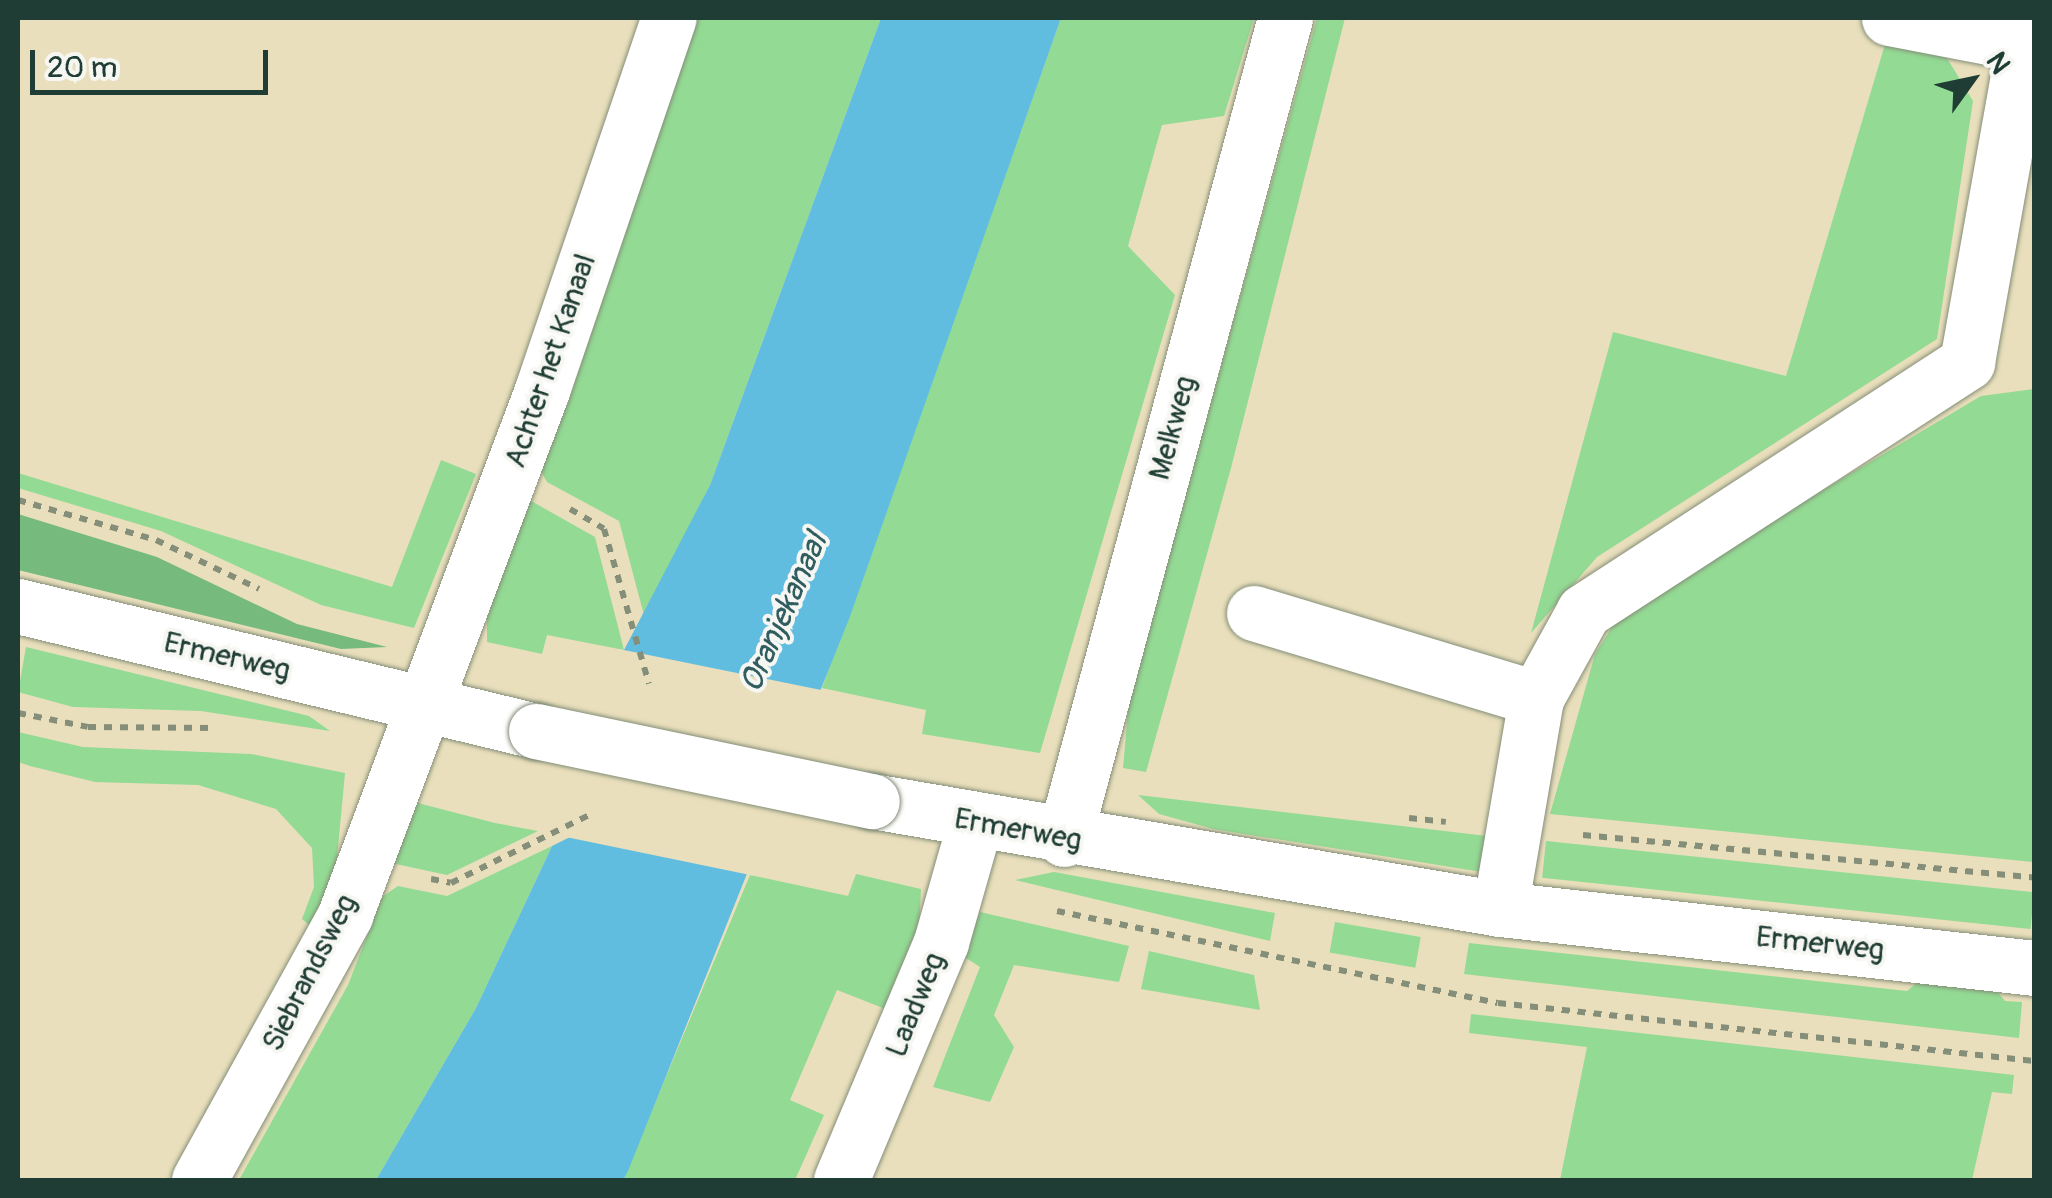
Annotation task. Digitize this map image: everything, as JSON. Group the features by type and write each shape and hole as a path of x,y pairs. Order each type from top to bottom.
{"street":[{"name":"Achter het Kanaal","path":"422,700 536,407 668,18"},
{"name":"Melkweg","path":"1064,839 1284,18"},
{"path":"1500,909 1536,698 1584,611 1967,362 2026,31 1888,18"},
{"name":"Ermerweg","path":"18,606 422,700 536,731 976,824 1500,909 2034,968"},
{"path":"1254,613 1536,698"},
{"name":"Siebrandsweg","path":"199,1180 345,915 422,700"},
{"name":"Laadweg","path":"841,1180 959,886 976,824"}],"path":[{"path":"18,500 156,540 274,596"},
{"path":"604,529 652,677"},
{"path":"18,713 88,727 236,732"},
{"path":"451,883 588,820"},
{"path":"959,886 1498,1003 2034,1061"}],"green space":[{"path":"696,18 881,18 710,485 645,619 619,521 547,482 538,466"},
{"path":"1061,18 1254,18 1224,116 1162,125 1128,246 1175,295 1040,753 922,734 926,710 822,688"},
{"path":"1317,18 1345,18 1231,468 1146,772 1123,768 1129,700"},
{"path":"1886,41 1947,58 1973,101 1937,339 1597,557 1531,633 1613,332 1786,376"},
{"path":"2034,389 2033,862 1550,814 1595,654 1614,624 1655,590 1981,396"},
{"path":"441,460 476,474 414,628 321,605 161,531 18,488 18,473 392,587"},
{"path":"526,498 595,537 624,650 547,635 542,654 487,642 487,608"},
{"path":"18,514 157,557 297,624 387,647 341,649 18,570"},
{"path":"26,647 309,716 330,731 201,711 73,707 18,692"},
{"path":"18,732 83,747 251,754 345,773 334,890 316,931 302,919 314,887 312,848 276,809 198,785 95,782 30,766 18,762"},
{"path":"1138,795 1487,836 1482,872 1213,829 1159,814"},
{"path":"414,802 538,831 447,875 391,863"},
{"path":"1546,841 2034,892 2030,929 1542,878"},
{"path":"552,846 476,1008 376,1180 239,1180 348,985 382,897 398,886 447,896"},
{"path":"1054,872 1275,913 1270,941 1015,880"},
{"path":"856,874 921,889 919,930 888,1010 837,990 790,1100 824,1115 795,1180 623,1180 750,875 848,896"},
{"path":"980,912 1129,946 1119,982 1014,965 994,1015 1014,1047 990,1102 933,1087 980,967 963,956"},
{"path":"1335,922 1421,937 1415,968 1330,953"},
{"path":"1469,943 1907,991 1941,963 1977,967 2005,1001 2022,1002 2019,1038 1464,974"},
{"path":"1149,951 1254,975 1260,1010 1141,989"},
{"path":"1471,1014 2014,1075 2012,1094 1992,1092 1972,1180 1560,1180 1587,1047 1469,1033"}],"water":[{"name":"Oranjekanaal","path":"881,18 1061,18 849,619 628,1171 623,1180 376,1180 476,1008 552,846 570,837 624,650 710,485"}],"pier":[{"path":"619,649 826,691 755,876 561,836"}]}
